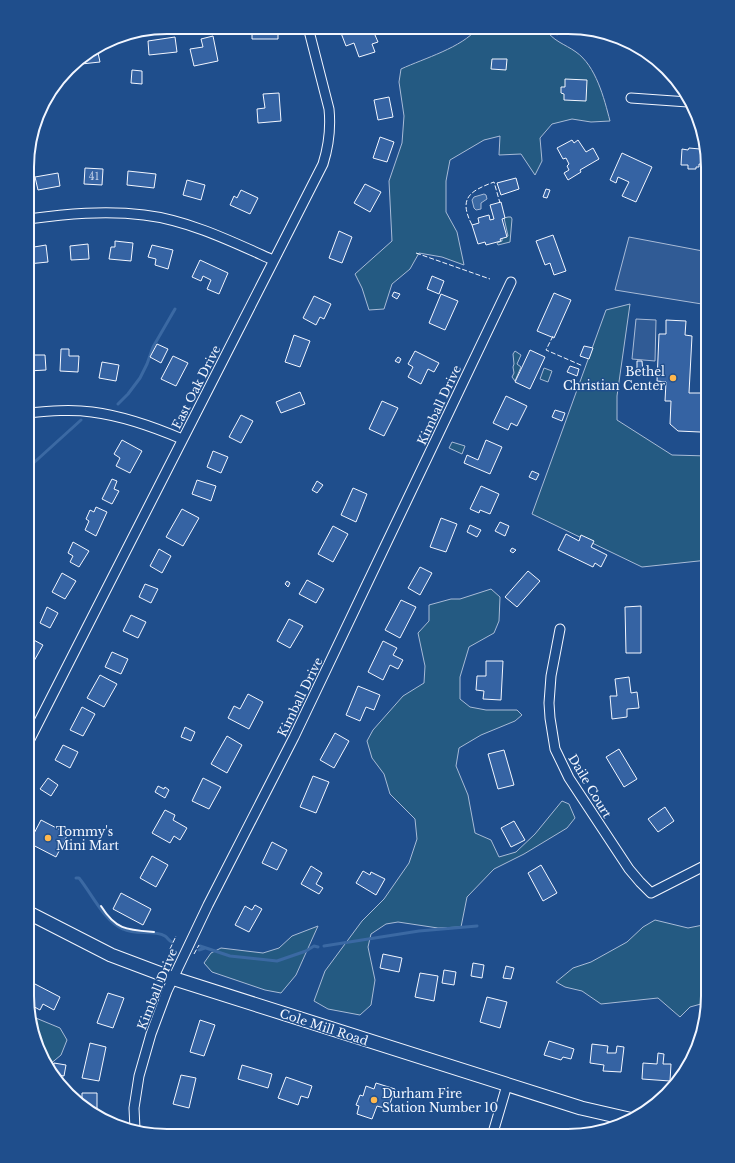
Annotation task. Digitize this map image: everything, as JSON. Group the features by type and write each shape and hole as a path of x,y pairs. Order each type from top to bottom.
{"street":[{"name":"East Oak Drive","path":"34,731 322,164 329,141 329,109 310,34"},
{"path":"631,98 683,102"},
{"path":"34,218 95,213 145,215 166,219 206,232 273,260"},
{"name":"Kimball Drive","path":"135,1124 134,1108 139,1076 151,1034 172,978 294,737 510,282"},
{"path":"34,413 70,411 95,412 128,419 182,439"},
{"name":"Daile Court","path":"560,629 551,676 548,703 556,749 564,768 579,795 629,869 651,893 701,868"},
{"name":"Cole Mill Road","path":"34,916 111,956 172,978 581,1108 622,1117"},
{"path":"494,1129 507,1085"}],"shaded area":[{"path":"550,34 559,42 576,52 589,65 598,83 610,121 591,122 572,119 552,124 540,138 542,161 535,175 521,154 499,155 500,136 484,140 450,160 446,181 446,212 457,232 464,265 442,257 419,253 410,269 392,284 384,309 369,310 362,288 355,274 392,241 389,181 402,143 404,116 399,82 401,69 442,52 471,35"},
{"path":"484,194 486,195 487,199 481,203 481,209 476,210 472,200 474,197"},
{"path":"511,217 512,219 510,242 498,245 497,243 502,241 502,238 508,236 504,218"},
{"path":"629,237 701,251 701,304 615,290"},
{"path":"630,304 617,396 617,420 672,455 701,456 701,561 642,567 532,514 606,310"},
{"path":"636,319 656,320 655,361 632,359"},
{"path":"515,351 521,355 517,364 521,367 515,381 512,377 514,373 513,354"},
{"path":"544,368 552,371 548,382 540,379"},
{"path":"452,442 465,446 462,454 449,448"},
{"path":"491,589 500,597 499,621 494,633 469,647 460,677 460,699 470,707 486,710 517,710 522,715 515,721 481,735 459,748 456,766 468,795 475,833 491,840 499,857 516,852 535,834 562,801 569,804 575,818 567,828 524,854 494,869 467,897 461,927 438,928 398,922 386,924 371,934 368,947 375,980 371,1005 360,1015 328,1009 314,1001 325,971 362,921 384,899 409,863 417,839 415,819 390,794 384,774 372,758 367,741 373,730 403,696 424,683 425,666 418,633 429,621 429,605 451,599 460,599"},
{"path":"655,920 688,928 701,925 701,1004 690,1007 680,1017 658,998 601,1004 582,991 565,987 556,982 573,968 591,962 627,942 643,927"},
{"path":"318,926 296,975 281,993 265,990 212,972 204,963 211,953 221,948 263,953 279,948 292,936"},
{"path":"36,1018 60,1028 67,1040 61,1055 52,1062 44,1047"}],"building":[{"path":"252,34 278,34 278,39 252,39"},
{"path":"341,34 375,34 378,42 372,44 375,52 359,57 354,43 346,46"},
{"path":"213,36 218,61 194,66 190,49 203,47 201,39"},
{"path":"175,37 177,52 149,55 148,41"},
{"path":"98,54 100,62 84,64"},
{"path":"492,59 507,59 506,70 491,69"},
{"path":"132,70 142,71 142,84 131,83"},
{"path":"565,79 587,80 586,101 564,100 564,94 561,93 561,87 565,87"},
{"path":"279,93 281,121 258,123 257,109 265,108 263,94"},
{"path":"389,97 393,117 378,120 374,100"},
{"path":"380,137 394,142 387,162 373,158"},
{"path":"572,140 574,143 578,140 586,152 593,148 599,159 580,170 581,172 568,180 564,173 569,170 567,166 569,164 566,158 563,159 557,148"},
{"path":"689,148 700,149 701,164 699,164 699,167 696,167 696,169 688,169 688,165 681,165 682,149 688,150"},
{"path":"622,153 652,167 636,202 622,196 629,182 618,177 616,183 610,180"},
{"path":"85,168 103,169 102,185 84,184"},
{"path":"128,171 156,174 154,188 127,185"},
{"path":"58,173 60,186 38,190 35,177"},
{"path":"516,178 519,189 501,195 497,183"},
{"path":"187,180 205,185 201,200 183,195"},
{"path":"365,184 381,192 370,212 354,203"},
{"path":"546,189 550,190 547,198 543,197"},
{"path":"241,190 258,198 250,214 230,205 234,196 237,198"},
{"path":"501,202 505,218 502,219 507,237 500,239 501,241 486,245 485,242 478,244 472,225 479,223 478,218 489,215 490,220 494,219 490,205"},
{"path":"339,231 352,237 342,263 329,258"},
{"path":"553,235 566,271 554,275 550,263 545,265 536,241"},
{"path":"115,241 133,243 131,261 109,259 111,247 115,247"},
{"path":"88,244 89,259 71,260 70,246"},
{"path":"46,245 48,262 34,263 34,247"},
{"path":"152,245 173,250 168,269 155,265 156,259 148,257"},
{"path":"200,260 228,273 219,294 207,289 211,280 203,276 201,281 192,277"},
{"path":"432,276 444,281 439,294 427,289"},
{"path":"394,292 400,294 397,299 392,296"},
{"path":"554,293 571,300 554,338 537,331"},
{"path":"441,294 458,301 445,330 429,323"},
{"path":"314,296 331,304 324,319 320,317 316,325 303,318"},
{"name":"Bethel Christian Center","path":"666,320 686,321 685,335 692,336 689,393 701,393 700,432 678,431 670,424 671,401 665,401 666,382 657,381 659,334 666,334"},
{"path":"294,335 310,341 300,367 285,362"},
{"path":"157,344 168,349 161,363 150,357"},
{"path":"584,346 593,348 589,359 580,356"},
{"path":"61,349 69,349 69,356 79,356 78,372 60,371"},
{"path":"530,350 545,357 530,389 515,382"},
{"path":"415,351 439,363 434,372 428,369 421,384 408,377 413,367 408,364"},
{"path":"34,355 45,355 46,370 34,371"},
{"path":"173,356 188,363 176,386 161,379"},
{"path":"398,357 401,359 399,363 395,361"},
{"path":"637,361 642,361 643,372 637,371"},
{"path":"102,362 119,365 116,381 99,378"},
{"path":"570,366 579,369 577,376 567,372"},
{"path":"300,392 305,404 281,413 276,402"},
{"path":"506,396 527,406 517,426 511,423 508,430 493,423"},
{"path":"382,401 398,408 384,436 369,429"},
{"path":"555,410 565,413 562,421 552,417"},
{"path":"241,415 253,421 241,443 229,437"},
{"path":"122,440 142,451 130,473 116,466 120,458 114,454"},
{"path":"486,440 502,447 490,474 464,463 467,455 478,460"},
{"path":"213,451 228,457 221,473 207,467"},
{"path":"532,471 539,474 536,480 529,477"},
{"path":"112,479 117,481 114,489 119,491 112,504 102,499"},
{"path":"197,480 216,486 211,501 192,494"},
{"path":"317,481 323,485 317,493 312,490"},
{"path":"481,486 499,494 490,514 480,510 479,513 470,509"},
{"path":"353,488 367,494 356,522 341,515"},
{"path":"96,507 107,512 96,536 85,530 89,521 86,519 90,510 94,512"},
{"path":"182,509 199,518 183,546 166,537"},
{"path":"441,518 457,524 446,552 430,547"},
{"path":"500,522 509,526 505,536 495,531"},
{"path":"470,525 481,530 477,537 467,532"},
{"path":"333,526 348,534 333,562 318,554"},
{"path":"566,534 579,541 581,535 594,541 591,547 607,555 601,567 595,563 593,567 558,550"},
{"path":"73,542 89,551 79,567 70,562 73,556 68,553"},
{"path":"512,548 516,550 513,553 510,551"},
{"path":"159,549 171,556 162,573 150,566"},
{"path":"420,567 432,573 420,595 408,588"},
{"path":"528,571 540,581 517,607 505,597"},
{"path":"62,573 76,581 65,599 52,592"},
{"path":"307,580 324,589 316,603 299,594"},
{"path":"287,581 290,583 288,587 285,584"},
{"path":"145,584 158,589 151,603 139,597"},
{"path":"401,600 416,607 400,638 385,630"},
{"path":"641,606 641,653 626,653 625,607"},
{"path":"47,607 58,613 50,628 40,623"},
{"path":"131,615 146,622 138,638 123,631"},
{"path":"289,619 303,626 290,648 277,641"},
{"path":"34,640 43,645 34,661"},
{"path":"383,641 397,648 393,655 403,660 398,669 390,665 383,680 368,672"},
{"path":"112,652 128,659 121,674 105,667"},
{"path":"486,661 503,661 501,700 483,699 484,691 476,690 477,676 486,676"},
{"path":"100,675 117,684 104,707 87,698"},
{"path":"629,677 631,693 637,692 639,708 627,709 627,717 612,719 610,696 617,696 615,679"},
{"path":"358,686 380,695 374,710 366,707 360,721 346,715"},
{"path":"248,694 263,702 249,729 228,718 234,706 240,709"},
{"path":"82,707 95,714 83,736 70,730"},
{"path":"185,727 195,732 191,741 181,737"},
{"path":"335,733 349,741 334,768 320,760"},
{"path":"227,736 242,745 227,773 211,764"},
{"path":"63,745 78,752 70,768 55,760"},
{"path":"619,749 637,779 624,787 606,757"},
{"path":"504,750 514,785 498,789 488,754"},
{"path":"313,776 329,782 316,813 300,807"},
{"path":"48,778 58,785 51,796 40,789"},
{"path":"203,778 221,787 209,809 192,801"},
{"path":"158,786 164,789 165,787 169,790 165,798 155,792"},
{"path":"665,807 674,821 658,832 648,819"},
{"path":"165,810 175,815 173,820 187,828 180,840 174,836 170,843 152,833"},
{"name":"Tommy's Mini Mart","path":"41,820 68,834 56,857 34,846 34,833"},
{"path":"514,821 525,840 511,847 501,828"},
{"path":"272,842 287,850 277,870 262,863"},
{"path":"152,856 168,865 156,887 140,878"},
{"path":"541,865 557,893 543,901 528,873"},
{"path":"311,866 322,873 316,884 323,888 319,894 301,884"},
{"path":"363,871 370,875 371,872 385,879 376,895 356,883"},
{"path":"121,893 151,909 143,925 113,909"},
{"path":"255,905 262,909 249,932 235,925 245,906 252,910"},
{"path":"383,954 402,958 399,972 380,968"},
{"path":"473,963 484,965 482,978 471,976"},
{"path":"506,966 514,968 511,979 503,978"},
{"path":"444,970 456,972 454,985 442,983"},
{"path":"420,973 438,976 434,1001 415,997"},
{"path":"35,984 60,997 54,1010 43,1004 40,1010 34,1007"},
{"path":"108,993 124,998 113,1028 97,1023"},
{"path":"487,997 507,1002 500,1028 480,1022"},
{"path":"200,1020 215,1025 204,1056 190,1052"},
{"path":"549,1041 574,1049 571,1059 563,1057 561,1060 544,1055"},
{"path":"90,1043 106,1047 99,1081 82,1078"},
{"path":"592,1044 608,1046 607,1053 616,1053 617,1046 624,1047 621,1072 603,1071 604,1065 590,1063"},
{"path":"658,1053 664,1054 663,1064 671,1064 670,1081 642,1079 643,1063 657,1064"},
{"path":"54,1063 66,1065 64,1076 61,1076"},
{"path":"242,1065 272,1074 268,1088 238,1079"},
{"path":"181,1075 196,1078 189,1108 173,1104"},
{"path":"286,1077 312,1086 308,1098 301,1096 298,1105 278,1098"},
{"name":"Durham Fire Station Number 10","path":"376,1083 395,1089 388,1109 377,1106 372,1119 357,1114 359,1106 356,1105 360,1095 363,1096 366,1086 374,1089"},
{"path":"82,1093 97,1093 97,1108 86,1101 82,1098"}],"waterway":[{"path":"118,404 140,378 153,347 175,309"},
{"path":"34,463 81,420"},
{"path":"76,878 79,878 104,914 116,925 128,931 160,934 172,942"},
{"path":"324,946 419,931 477,926"},
{"path":"200,946 230,956 277,961 306,951 314,946 318,947"},
{"path":"199,950 205,948"}],"fence":[{"path":"472,225 468,216 466,202 473,192 494,182 500,203"},
{"path":"416,253 490,279"},
{"path":"553,336 546,350 583,366"},
{"path":"170,949 176,936"},
{"path":"194,954 199,945"}],"wall":[{"path":"101,906 112,920 123,927 154,932"}],"place":[{"name":"Bethel Christian Center","path":"673,378"},
{"name":"Tommy's Mini Mart","path":"48,838"},
{"name":"Durham Fire Station Number 10","path":"374,1100"}]}
